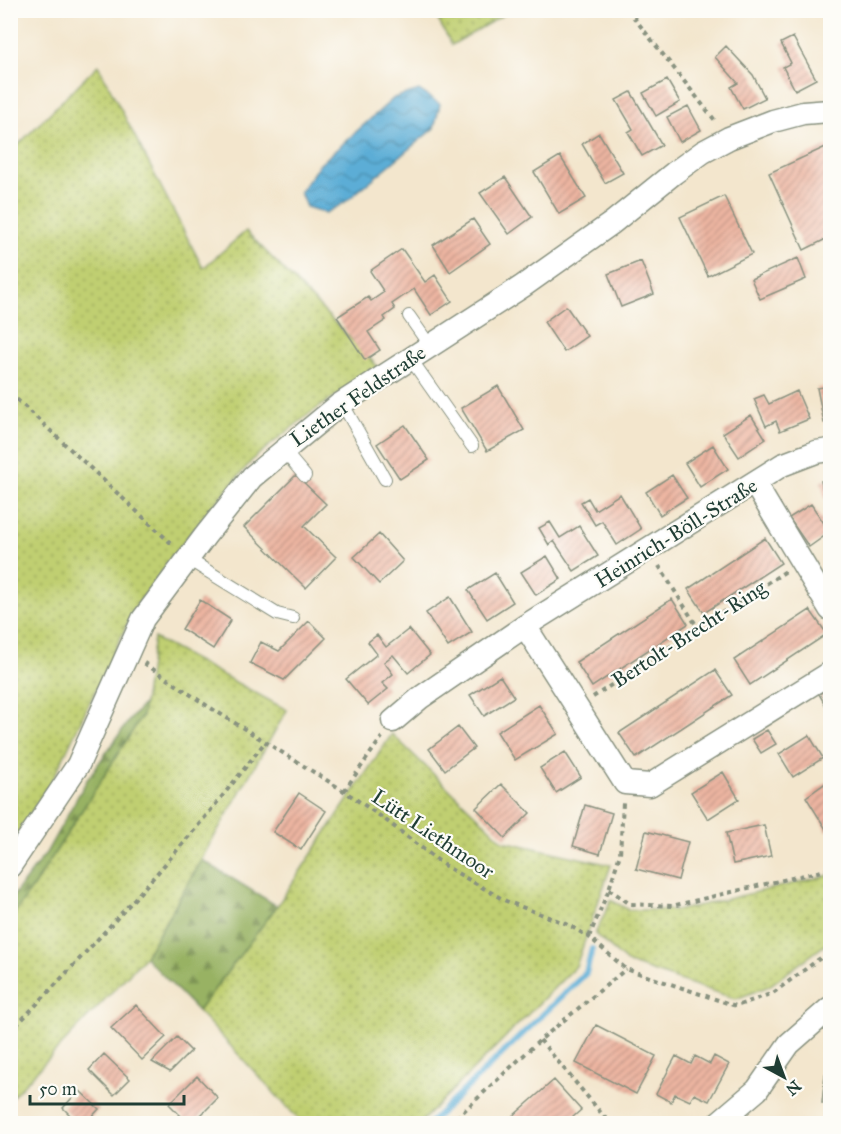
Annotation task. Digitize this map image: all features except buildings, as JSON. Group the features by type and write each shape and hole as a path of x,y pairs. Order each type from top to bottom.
{"street":[{"name":"Liether Feldstraße","path":"10,866 78,765 143,619 252,477 342,403 523,286 612,223 703,152 729,138 773,121 803,112 831,111"},
{"name":"Heinrich-Böll-Straße","path":"393,721 420,698 525,626 782,465 816,452 831,450"},
{"path":"755,484 831,609"},
{"path":"525,626 625,783 650,785 831,673"},
{"path":"717,1124 757,1090 789,1044 831,1008"}],"lane":[{"path":"409,316 430,346"},
{"path":"410,358 472,446"},
{"path":"342,403 385,479"},
{"path":"283,450 305,476"},
{"path":"188,559 277,614 293,618"}],"path":[{"path":"628,10 729,138"},
{"path":"10,393 188,559"},
{"path":"649,550 698,628"},
{"name":"Bertolt-Brecht-Ring","path":"577,707 801,561"},
{"name":"Lütt Liethmoor","path":"128,650 265,742 344,791 445,866 506,901 567,924 589,938 626,969 735,1006 773,993 831,951"},
{"path":"344,791 393,721"},
{"path":"10,1032 60,981 156,873 229,789 265,742"},
{"path":"589,938 620,854 625,783"},
{"path":"609,889 630,904 672,906 831,869"},
{"path":"450,1124 540,1040 626,969"},
{"path":"540,1040 608,1120 615,1124"}],"green space":[{"path":"433,11 510,11 452,45"},
{"path":"98,65 203,268 246,231 378,367 309,414 254,458 188,536 135,608 53,779 11,844 10,143 15,148"},
{"path":"154,638 287,710 145,957 11,1098 11,918 142,716"},
{"path":"144,703 142,716 11,918 11,899 46,853 87,780"},
{"path":"392,734 503,841 611,865 576,966 420,1123 302,1123 198,1011 277,906"},
{"path":"202,860 277,906 198,1011 145,957"},
{"path":"830,875 830,941 769,986 736,999 628,963 595,934 611,900 629,910 680,910"}],"water":[{"path":"419,90 440,104 434,128 344,203 326,213 306,207 300,192 319,165 394,98"}],"waterway":[{"path":"429,1124 586,973 592,949"}]}
